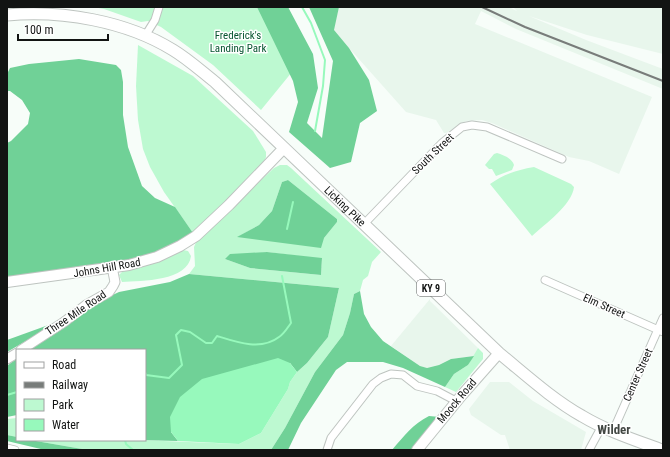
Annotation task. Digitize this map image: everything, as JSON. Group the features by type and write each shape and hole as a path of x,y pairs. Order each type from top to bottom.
{"main road":[{"name":"Licking Pike","path":"7,15 46,14 83,18 106,23 145,36 173,50 209,77 499,353 538,386 581,416 613,431 662,450"},
{"name":"Johns Hill Road","path":"7,282 129,265 157,257 180,246 196,236 230,205 284,148"},
{"name":"Moock Road","path":"416,450 456,401 499,353"}],"street":[{"path":"145,36 153,24 159,7"},
{"name":"South Street","path":"364,224 442,143 462,127 487,127 562,159"},
{"name":"Three Mile Road","path":"23,349 75,315 86,305 109,292 115,282 112,267"},
{"name":"Elm Street","path":"545,280 660,331"},
{"name":"Center Street","path":"613,431 660,331 663,318"},
{"path":"7,359 16,354"},
{"path":"327,450 331,438 373,384 381,378 391,374 403,376 417,386 437,391 456,401"},
{"path":"589,450 602,426"},
{"path":"7,448 15,450"}],"shaded area":[{"path":"257,7 288,7 313,54 318,88 307,123 322,138 333,61 309,7 339,7 334,30 349,48 369,80 377,111 360,123 351,162 330,168 289,132 298,102 293,81"},
{"path":"339,7 509,7 517,11 513,7 663,7 663,54 587,35 529,16 586,40 663,69 663,89 516,29 481,11 475,24 652,97 619,174 589,161 569,157 482,120 466,121 444,133 436,120 406,112 333,30"},
{"path":"79,59 116,65 121,70 123,82 123,115 128,147 142,186 155,198 175,207 193,233 176,244 151,255 122,261 7,278 7,143 11,141 28,124 30,113 22,100 10,91 7,91 7,74 10,68 29,64"},
{"path":"288,180 337,219 337,222 324,238 321,248 237,237 259,225 272,211 282,182"},
{"path":"267,252 322,258 321,275 250,268 225,259 230,254"},
{"path":"189,274 339,288 328,337 307,363 297,372 290,363 171,432 178,441 146,440 146,349 29,349 77,315 102,300 119,292 170,282"},
{"path":"360,291 364,314 371,327 383,341 420,366 427,368 439,365 451,359 474,356 468,365 454,374 445,387 403,368 383,362 347,362 336,370 301,423 288,450 271,450 285,428 315,372 343,335 354,294"},
{"path":"430,299 430,301 478,348 474,356 451,359 439,365 427,368 420,366 391,346"},
{"path":"57,323 7,352 7,340"},
{"path":"16,359 16,415 7,417 7,366"},
{"path":"490,382 509,382 533,401 586,432 581,450 510,450 505,435 501,435 471,415 469,409"},
{"path":"429,416 440,417 412,450 392,450 413,427"},
{"path":"7,435 16,437 16,441 36,441 88,450 45,450 7,441"}],"green space":[{"name":"Frederick's Landing Park","path":"93,7 258,7 292,72 261,110 213,65 161,27 148,21 141,22 104,9"},
{"path":"138,45 193,76 253,131 266,152 266,157 263,164 213,217 193,233 164,192 150,167 143,149 138,120 136,86"},
{"path":"497,153 509,159 514,165 512,170 496,176 492,169 489,169 485,165 494,154"},
{"path":"280,165 287,165 381,252 372,262 368,276 363,280 360,291 354,294 343,335 315,372 285,428 271,450 88,450 36,441 146,440 239,444 261,433 288,389 290,382 328,337 339,288 189,274 195,266 194,247 197,240 274,168","holes":["288,180 337,219 337,222 324,238 238,237 259,225 272,211 282,182","267,252 322,259 321,275 250,268 225,259"]},
{"path":"534,167 571,184 574,187 572,194 563,207 532,236 490,184 511,173"},
{"path":"183,250 188,251 191,256 188,264 182,270 173,275 152,280 122,282 119,275 123,271 158,261"},
{"path":"478,348 483,353 483,359 456,392 445,387 454,374 468,365"},
{"path":"16,418 16,437 7,435 7,419"}],"water":[{"path":"278,358 290,363 297,372 261,433 239,444 178,441 171,432 170,417 180,397 202,379"}],"waterway":[{"path":"302,7 311,23 325,60 323,86 315,131"},
{"path":"287,229 293,202"},
{"path":"146,375 169,378 182,365 176,335 181,330 190,332 206,343 212,343 217,336 248,344 264,344 279,337 291,323 282,276"},
{"path":"7,395 16,392"},
{"path":"125,441 126,444 133,450"}],"railway":[{"path":"482,7 525,27 663,81"}],"district":[{"name":"Wilder","path":"614,429"}]}
